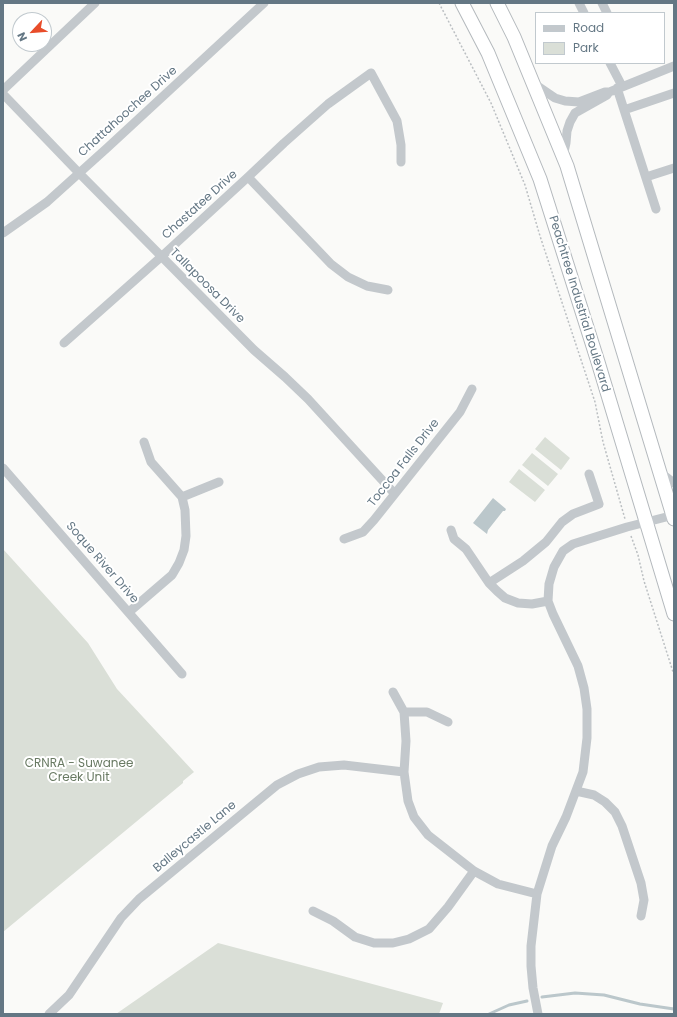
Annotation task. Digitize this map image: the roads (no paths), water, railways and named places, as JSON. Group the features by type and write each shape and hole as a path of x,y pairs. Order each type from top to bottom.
{"highway":[{"name":"Peachtree Industrial Boulevard","path":"462,3 488,53 540,179 598,362 674,614"},
{"path":"497,3 514,37 563,156 674,517"}],"street":[{"path":"3,90 95,3"},
{"name":"Chattahoochee Drive","path":"3,233 46,202 264,3"},
{"path":"579,3 584,12"},
{"path":"602,3 606,12"},
{"path":"610,64 616,89 656,209"},
{"path":"533,82 555,98 565,101 579,102 674,66"},
{"name":"Chastatee Drive","path":"64,343 161,257 322,108 371,73 397,121 401,145 401,162"},
{"path":"563,156 567,131 575,113 616,89"},
{"name":"Tallapoosa Drive","path":"3,94 161,257 254,350 308,399 394,494"},
{"path":"624,110 674,94"},
{"path":"646,177 674,168"},
{"path":"248,177 331,264 348,277 367,286 388,290"},
{"name":"Toccoa Falls Drive","path":"344,539 363,532 374,520 460,412 472,389"},
{"path":"129,612 172,575 184,550 186,536 185,510 182,498 151,462 144,442"},
{"name":"Soque River Drive","path":"3,468 182,674"},
{"path":"489,583 524,561 546,542 562,522 573,514 599,504 589,474"},
{"path":"661,474 674,483"},
{"path":"182,498 219,482"},
{"path":"538,1014 533,988 531,959 537,894 552,846 566,816 583,772 587,738 587,709 584,688 578,666 548,601 549,584 554,567 563,551 573,544 627,527 674,517"},
{"path":"451,530 454,540 466,549 496,591 506,598 518,603 532,604 548,601"},
{"path":"393,692 404,712 406,741 404,772 408,801 414,817 428,835 474,871 498,884 537,894"},
{"path":"404,712 427,712 448,722"},
{"name":"Balleycastle Lane","path":"49,1014 69,996 121,918 139,899 277,785 298,774 319,767 344,765 404,772"},
{"path":"576,791 594,795 605,802 615,812 622,826 641,883 644,900 641,916"},
{"path":"313,911 333,921 355,937 374,943 393,943 409,939 429,929 448,907 474,871"}],"waterway":[{"path":"542,997 575,993 604,995 640,1004 674,1009"},
{"path":"489,1014 509,1005 527,1001"}],"park label":[{"name":"CRNRA - Suwanee Creek Unit","path":"79,771"}]}
